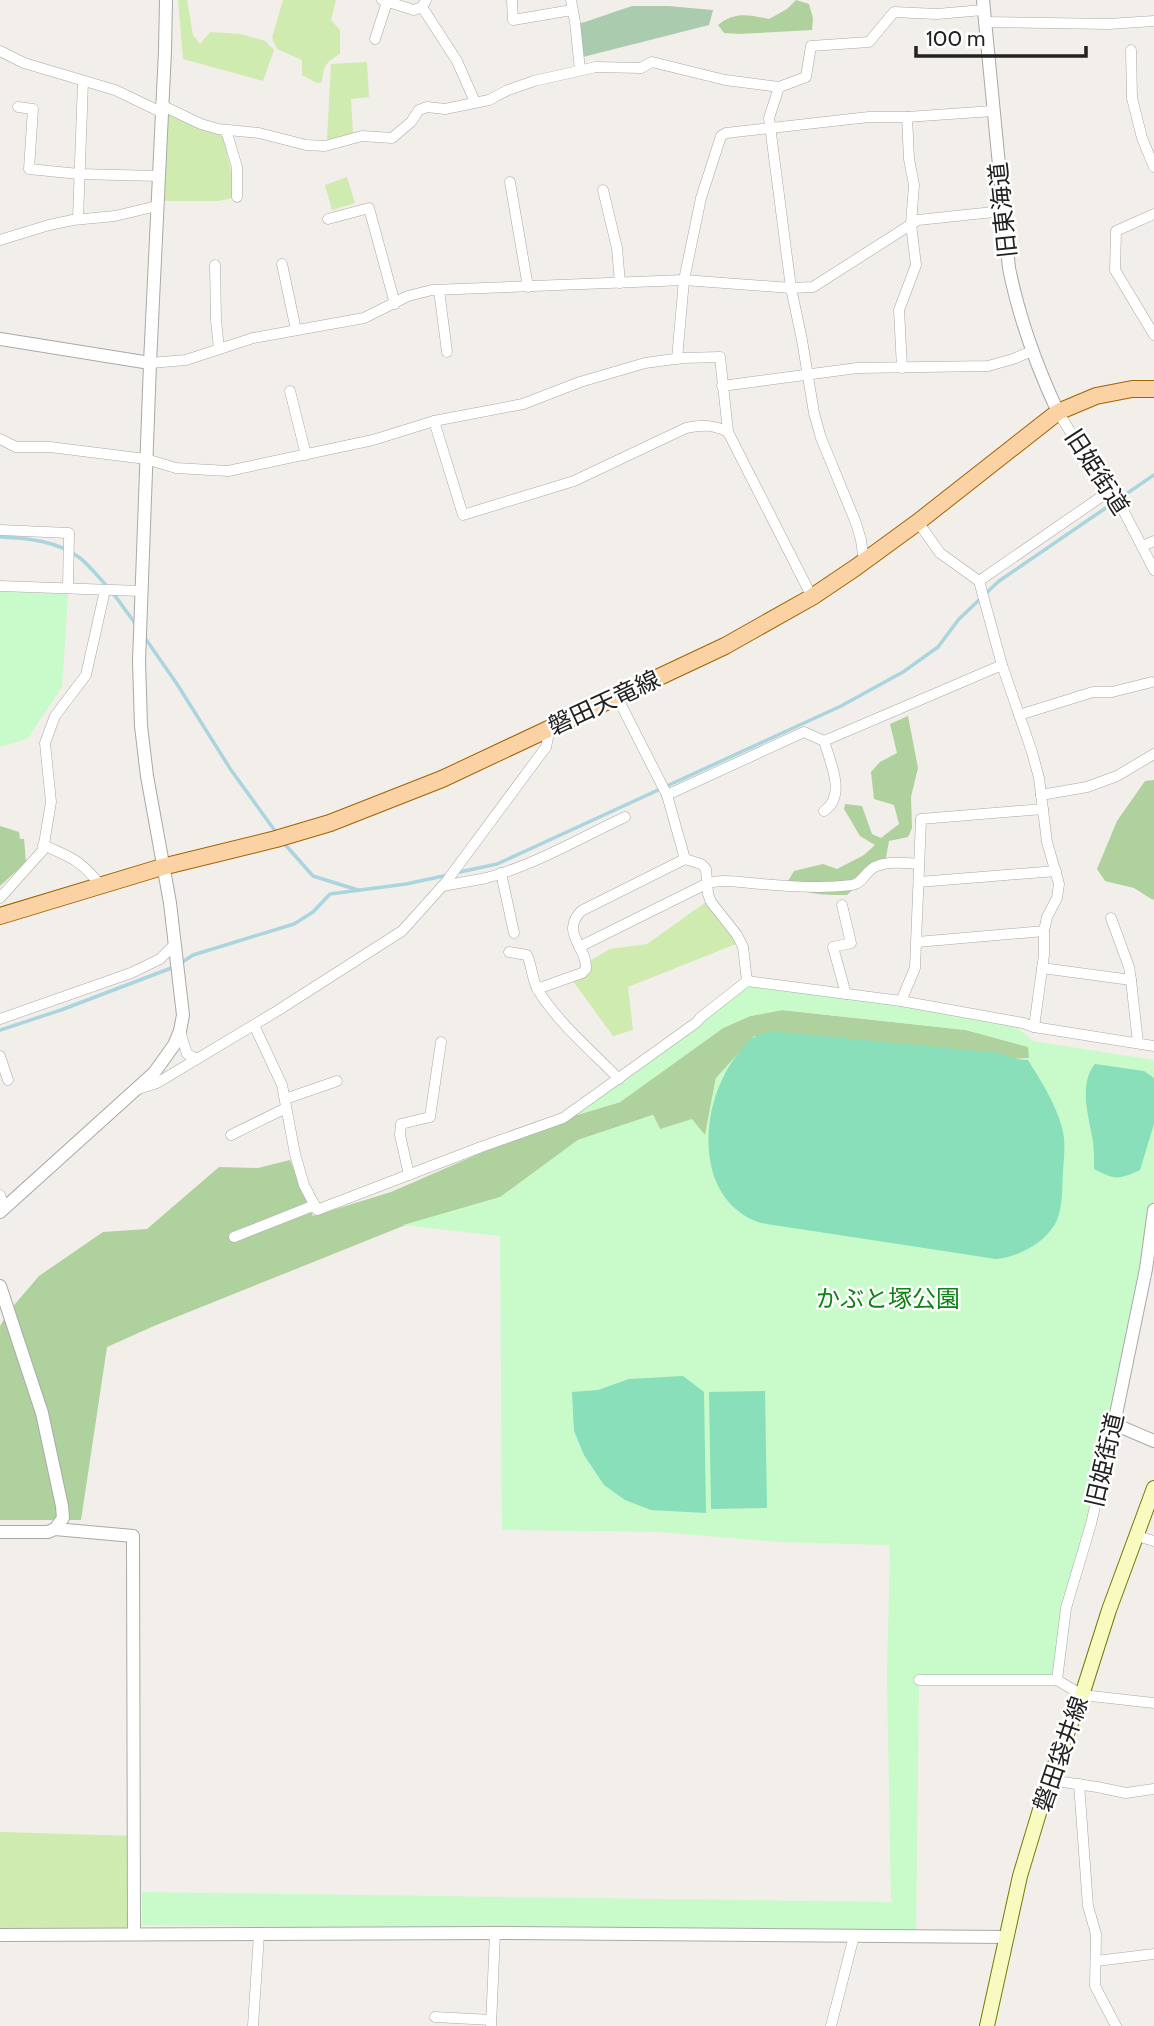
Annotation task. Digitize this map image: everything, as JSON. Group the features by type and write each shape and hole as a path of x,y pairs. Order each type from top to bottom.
{"main road":[{"name":"磐田天竜線","path":"0,916 162,867 282,838 330,823 442,779 725,646 812,597 918,522 1058,412 1096,396 1132,389 1154,389"},
{"name":"磐田袋井線","path":"987,2026 1020,1877 1049,1780 1082,1695 1109,1610 1154,1488"}],"street":[{"path":"2,1210 154,1073 166,1059 180,1031 183,1015 170,903 147,776 141,726 139,661 166,0"},
{"path":"512,0 513,20 571,5 580,70"},
{"path":"375,39 384,1 414,10 424,4 457,61 475,102"},
{"path":"0,51 24,63 115,90 201,124 259,133 306,145 325,146 362,136 392,138 411,122 419,110 427,107 445,109 489,100 534,81 596,66 641,68 652,62 725,80 779,87 806,77 811,46 869,42 894,12 983,11 1110,24 1154,21"},
{"name":"旧東海道","path":"983,11 1009,268 1016,302 1032,351 1058,412"},
{"path":"1131,50 1132,98 1142,138 1154,167"},
{"path":"78,219 83,81"},
{"path":"779,87 769,118 791,289 814,413 821,438 856,523 864,562"},
{"path":"19,107 33,109 29,169 158,177"},
{"path":"677,359 684,280 701,198 721,136 770,127 869,117 993,111"},
{"path":"902,368 899,310 916,265 911,224 914,185 906,117"},
{"path":"226,130 237,167 237,197"},
{"path":"510,182 528,287"},
{"path":"603,190 617,248 620,283"},
{"path":"0,240 78,219 115,216 157,206"},
{"path":"328,219 369,208 395,304"},
{"path":"0,339 150,363 186,360 253,338 364,318 408,296 439,290 684,280 791,289 813,287 918,220 1003,211"},
{"path":"1154,214 1116,231 1115,270 1154,335"},
{"path":"282,264 296,330"},
{"path":"215,265 219,349"},
{"path":"439,290 447,352"},
{"path":"722,386 857,368 988,366 1032,351"},
{"path":"0,439 16,447 50,447 146,459 176,468 228,471 373,440 434,421 523,404 580,382 624,369 677,359 720,357 728,432 812,597"},
{"path":"290,391 306,455"},
{"name":"旧姫街道","path":"1058,412 1108,492 1120,504 1154,570"},
{"path":"434,421 463,515 574,481 686,428 714,425 728,432"},
{"path":"979,581 1108,492"},
{"path":"918,522 940,553 979,581 1002,665 1032,752 1047,842 1059,884 1057,898 1047,917 1044,931 1034,1027"},
{"path":"0,530 69,533 68,588"},
{"path":"1142,546 1154,541"},
{"path":"0,586 141,591"},
{"path":"0,898 43,850 51,802 45,743 55,716 86,675 105,590"},
{"path":"666,794 804,732 824,741 1002,665"},
{"path":"1019,715 1093,692 1112,692 1152,682"},
{"path":"617,697 666,794 685,859"},
{"path":"137,1089 157,1083 402,931 445,884 546,747 550,728"},
{"path":"824,741 836,788 831,806 824,811"},
{"path":"1041,794 1087,787 1117,776 1154,754"},
{"path":"901,1001 915,968 921,819 1043,809"},
{"path":"445,884 501,873 625,817"},
{"path":"44,845 88,868 101,886"},
{"path":"537,989 586,969 572,925 581,911 685,859 701,864 706,869 711,902 743,947 747,981"},
{"path":"579,947 708,883 726,879 747,883 825,887 861,882 867,872 877,866 892,863 919,864"},
{"path":"919,882 1056,871"},
{"path":"501,873 514,933"},
{"path":"842,905 851,943 833,947 846,994"},
{"path":"1111,918 1129,967 1138,1043"},
{"path":"917,943 1044,931"},
{"path":"0,1019 131,973 160,959 175,944"},
{"path":"509,952 527,955 537,989 555,1013 619,1079"},
{"path":"1042,968 1131,980"},
{"path":"254,1025 282,1085 304,1185 317,1210 564,1118 697,1022 747,981 901,1001 1034,1027 1154,1046"},
{"path":"180,1031 187,1054 197,1059"},
{"path":"410,1175 400,1135 401,1124 430,1117 441,1042"},
{"path":"0,1056 8,1080"},
{"path":"231,1135 286,1103 337,1082"},
{"path":"0,1195 2,1210"},
{"path":"234,1237 315,1205"},
{"name":"旧姫街道","path":"1057,1680 1066,1608 1091,1524 1114,1424 1146,1269 1154,1210"},
{"path":"0,1286 42,1413 62,1506 63,1518 55,1529"},
{"path":"1114,1424 1154,1441"},
{"path":"0,1532 48,1532 55,1529 133,1536 134,1933"},
{"path":"1137,1536 1154,1541"},
{"path":"919,1680 1057,1680 1082,1695 1154,1703"},
{"path":"1049,1780 1126,1793 1154,1789"},
{"path":"1079,1784 1088,1906 1096,1934 1095,1986 1116,2026"},
{"path":"0,1935 134,1933 1006,1937"},
{"path":"253,2026 259,1934"},
{"path":"435,2017 491,2023 495,1934"},
{"path":"831,2026 854,1936"},
{"path":"1096,1961 1154,1954"}],"green space":[{"path":"178,0 187,0 193,35 200,44 210,32 241,34 265,41 274,50 263,81 183,59"},
{"path":"283,0 336,0 331,20 340,30 340,54 326,65 322,82 317,83 302,75 302,60 277,49 272,38"},
{"path":"796,0 809,4 813,18 812,30 739,34 724,33 718,25 736,16 749,15 769,19 787,9"},
{"path":"632,6 713,10 709,25 579,58 576,25"},
{"path":"367,62 369,97 351,99 353,133 327,140 331,64"},
{"path":"161,112 208,126 223,137 237,197 218,201 157,201"},
{"path":"347,177 355,203 332,210 325,185"},
{"path":"0,591 68,594 62,687 27,739 0,747"},
{"path":"908,716 918,768 911,797 912,828 908,837 889,841 886,858 847,895 816,894 794,886 788,881 794,871 823,864 837,869 864,855 875,845 860,836 844,809 845,804 862,806 872,834 881,838 899,824 894,805 874,799 871,772 880,762 897,753 890,724"},
{"path":"1154,780 1153,900 1134,888 1105,881 1097,869 1117,821 1145,781"},
{"path":"0,826 19,832 20,839 24,839 26,862 0,886"},
{"path":"706,902 741,942 628,987 633,1030 613,1036 570,977 585,969 586,963 610,949 647,944"},
{"name":"かぶと塚公園","path":"752,984 1012,1023 1033,1041 1154,1060 1154,1211 1057,1680 919,1680 916,1935 142,1925 142,1892 891,1902 887,1676 890,1545 778,1542 658,1532 502,1530 500,1236 403,1225 500,1197 578,1140 653,1115 660,1129 692,1119 705,1135 716,1078 754,1036 959,1050 1016,1059 1029,1058 1028,1047 966,1030 782,1010 750,1016 723,1028 620,1102 557,1121"},
{"path":"782,1010 966,1030 1029,1047 1029,1058 716,1078 705,1136 660,1129 653,1115 578,1140 501,1197 403,1226 107,1347 81,1520 0,1520 0,1326 9,1311 39,1276 103,1232 147,1229 219,1167 258,1168 290,1160 313,1216 391,1192 547,1124 620,1102 723,1028 750,1016"},
{"path":"771,1031 999,1053 1028,1060 1052,1101 1064,1139 1061,1203 1056,1223 1043,1239 1034,1245 1015,1255 996,1259 761,1223 739,1212 723,1195 713,1174 709,1126 722,1079 734,1059 750,1040"},
{"path":"1095,1064 1144,1071 1154,1078 1154,1124 1140,1170 1126,1176 1112,1177 1094,1169 1086,1091 1090,1072"},
{"path":"683,1376 704,1392 706,1513 651,1510 625,1500 604,1485 584,1455 574,1431 572,1392 598,1390 629,1379"},
{"path":"765,1391 767,1508 711,1509 709,1392"},
{"path":"0,1832 135,1836 134,1933 0,1935"}],"waterway":[{"path":"455,873 497,864 841,706 903,672 938,647 959,619 999,581 1154,475"},
{"path":"0,537 52,544 71,552 91,568 108,587"},
{"path":"113,593 137,626"},
{"path":"145,638 231,770 278,835"},
{"path":"282,841 313,876 358,890"},
{"path":"181,963 193,955 294,924 313,912 330,894 406,884 448,875"},
{"path":"0,1030 174,967"}]}
